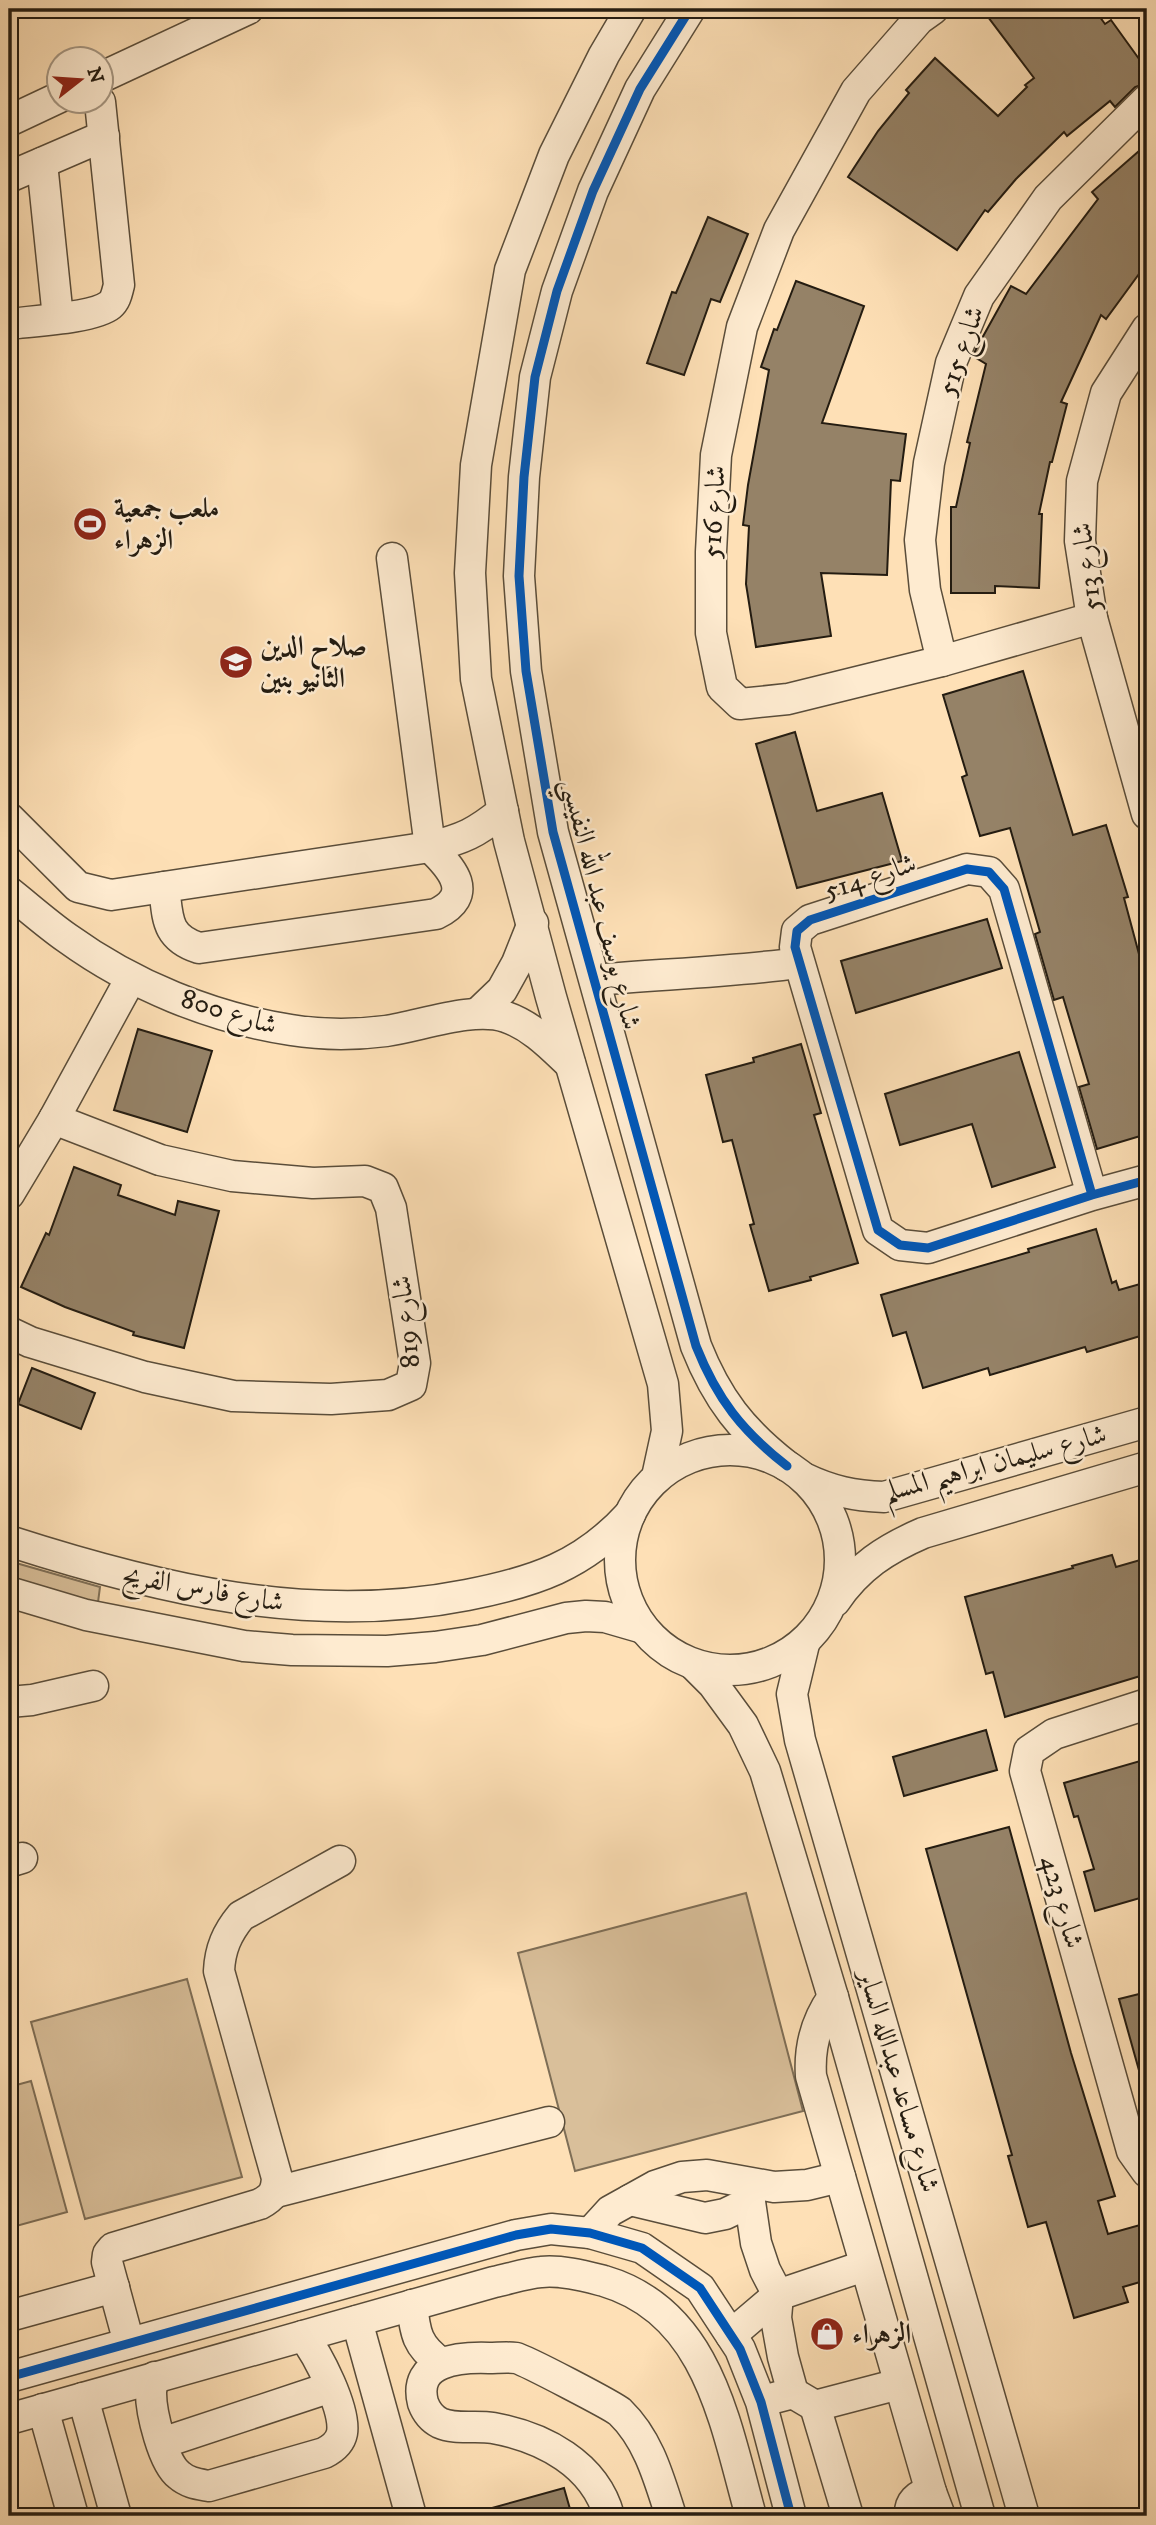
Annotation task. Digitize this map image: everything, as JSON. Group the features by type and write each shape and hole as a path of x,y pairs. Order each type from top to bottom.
{"street":[{"path":"116,70 248,9"},
{"path":"631,9 604,55 554,155 510,270 476,465 470,573 476,679 502,811 551,997 663,1384 667,1431 657,1477"},
{"name":"شارع يوسف عبد الله النفيسي","path":"690,9 640,89 593,191 557,291 535,377 523,477 519,576 526,671 553,832 696,1346 708,1375 741,1426 795,1472"},
{"name":"شارع 516","path":"933,9 919,19 856,91 779,230 742,327 716,455 711,552 712,633 722,687 740,704 788,699 942,661 1092,618"},
{"name":"شارع 515","path":"942,661 925,590 920,540 929,463 951,363 979,296 1048,198 1147,100"},
{"path":"9,121 46,104"},
{"path":"9,324 95,313 109,306 115,299 119,285 102,116"},
{"path":"9,177 104,136"},
{"path":"42,163 58,318"},
{"name":"شارع 513","path":"1147,330 1106,393 1082,481 1080,541 1092,618 1147,814"},
{"path":"164,887 169,926 177,937 199,948 436,914 450,907 456,898 455,875 450,866 430,847 392,558"},
{"path":"9,818 78,887 111,895 430,847 462,839 480,830 502,811"},
{"name":"شارع 514","path":"1092,1195 1004,889 989,872 967,869 810,920 797,932 794,947 878,1230 900,1245 928,1248 1147,1180"},
{"name":"شارع 800","path":"9,892 68,939 131,978 213,1012 261,1025 333,1034 385,1031 478,1013 505,1017 535,1032 571,1065"},
{"path":"478,1013 502,990 517,963 533,923"},
{"path":"595,980 681,972 724,972 799,963"},
{"path":"9,1194 54,1119 131,978"},
{"name":"شارع 819","path":"9,1332 30,1342 145,1377 233,1396 331,1399 388,1395 411,1385 415,1363 391,1208 383,1188 365,1181 313,1183 232,1176 160,1160 54,1119"},
{"name":"شارع سليمان ابراهيم المسلم","path":"795,1472 829,1490 856,1496 884,1497 1147,1422"},
{"path":"720,1450 755,1452 795,1472 826,1506 839,1540 840,1576 829,1610 818,1628 804,1644 771,1664 733,1672 695,1666 666,1651 643,1628 628,1602 620,1573 621,1543 630,1514 642,1494 657,1477 686,1458 720,1450"},
{"path":"1015,1460 1006,1476 1007,1486 1020,1500 1030,1502"},
{"name":"شارع سليمان ابراهيم المسلم","path":"829,1610 847,1584 861,1570 894,1545 923,1533 1147,1467"},
{"name":"شارع فارس الفريح","path":"9,1541 97,1569 244,1601 344,1608 393,1606 443,1600 538,1577 579,1559 606,1538 630,1514"},
{"name":"شارع فارس الفريح","path":"9,1592 86,1615 244,1646 292,1650 375,1651 435,1647 482,1640 566,1618 586,1616 605,1617 643,1628"},
{"name":"شارع مساعد عبدالله الساير","path":"804,1644 792,1694 800,1740 1024,2516"},
{"name":"شارع مساعد عبدالله الساير","path":"695,1666 721,1694 743,1725 765,1771 833,1997 980,2516"},
{"path":"9,1702 32,1700 93,1686"},
{"name":"شارع 423","path":"1147,1704 1054,1734 1029,1751 1024,1771 1132,2151 1147,2172"},
{"path":"276,2192 277,2178 219,1971 219,1955 230,1930 241,1916 340,1861"},
{"path":"833,1997 823,2011 812,2043 811,2076 935,2504"},
{"path":"129,2343 107,2262 113,2248 260,2204 276,2192 549,2122"},
{"path":"590,2233 610,2211 655,2186 682,2177 707,2175 750,2193"},
{"path":"630,2200 705,2218 725,2214 750,2193 774,2187 807,2185 840,2177"},
{"path":"750,2193 756,2243 765,2270 778,2295 776,2318 783,2357 804,2400 848,2516"},
{"path":"9,2376 516,2235 551,2229 590,2233 642,2248 700,2288 740,2349 761,2402 791,2516"},
{"path":"516,2235 509,2244 507,2256 513,2269 524,2276"},
{"path":"731,2335 778,2295 864,2266"},
{"path":"9,2419 494,2282 540,2272 579,2274 628,2288 656,2307 681,2330 702,2362 727,2431 746,2514"},
{"path":"9,2316 114,2287"},
{"path":"412,2305 419,2342 426,2353 441,2363"},
{"path":"248,2309 261,2330 257,2349"},
{"path":"357,2321 411,2516"},
{"path":"155,2377 151,2391 153,2414 162,2444 176,2473 191,2483 209,2486 334,2448 342,2435 342,2419 322,2364 303,2336"},
{"path":"440,2423 430,2415 423,2402 423,2385 429,2371 441,2363 464,2358 516,2358 618,2410 636,2431 651,2456 671,2516"},
{"path":"761,2402 804,2400 899,2384"},
{"path":"162,2444 331,2387"},
{"path":"83,2398 116,2516"},
{"path":"43,2409 73,2516"},
{"path":"388,2434 440,2423 491,2427 533,2438 577,2464 596,2485 609,2516"},
{"path":"910,2516 912,2503 917,2497 935,2504"}],"shaded area":[{"path":"9,1561 100,1587 97,1610 9,1585"},
{"path":"746,1893 803,2111 575,2171 518,1953"},
{"path":"187,1979 242,2177 85,2219 31,2022"},
{"path":"31,2081 67,2212 9,2228 9,2087"}],"building":[{"path":"982,9 1094,9 1105,24 1111,20 1147,70 1147,83 1135,87 1115,107 1110,101 1067,136 1064,132 1016,179 988,212 985,210 957,250 848,177 878,131 909,93 906,90 935,58 998,116 1027,87 1025,85 1034,78"},
{"path":"1147,144 1147,263 1106,319 1101,315 1061,402 1067,404 1050,462 1039,514 1042,514 1039,588 995,586 995,593 951,593 951,507 956,507 970,443 967,442 986,364 973,356 976,349 1011,286 1026,294 1098,199 1092,192"},
{"path":"708,217 748,234 720,302 711,299 684,375 647,363 672,292 676,293"},
{"path":"796,281 864,306 822,423 906,434 900,481 891,480 887,575 821,573 831,636 756,647 746,584 749,526 743,525 769,370 761,367 774,329 777,330"},
{"path":"1023,671 1073,835 1106,825 1128,897 1124,898 1147,984 1147,1134 1097,1149 1079,1087 1089,1084 1063,997 1054,1000 1035,934 1040,932 1010,828 980,836 962,777 967,775 943,695"},
{"path":"795,732 817,811 882,793 902,861 797,888 756,744"},
{"path":"987,919 1002,968 856,1013 841,961"},
{"path":"138,1029 212,1051 187,1132 114,1110"},
{"path":"801,1044 821,1113 814,1115 858,1263 810,1277 811,1280 769,1291 750,1225 754,1224 732,1140 723,1142 706,1075 754,1062 753,1058"},
{"path":"1019,1052 1055,1167 992,1187 972,1124 900,1145 885,1094"},
{"path":"74,1167 121,1185 118,1195 175,1215 178,1201 219,1211 184,1348 133,1335 134,1332 65,1307 21,1287 46,1233 49,1235"},
{"path":"1096,1229 1112,1283 1116,1281 1119,1290 1147,1282 1147,1334 1087,1352 1085,1347 990,1375 988,1368 923,1388 906,1332 893,1336 881,1295 1029,1252 1028,1249"},
{"path":"32,1368 95,1393 81,1429 18,1404"},
{"path":"1112,1555 1116,1567 1147,1558 1147,1674 1005,1717 993,1672 986,1674 965,1597"},
{"path":"986,1730 997,1770 904,1796 893,1757"},
{"path":"1147,1759 1147,1896 1095,1911 1084,1872 1094,1869 1078,1816 1074,1817 1064,1783"},
{"path":"1009,1827 1071,2053 1115,2196 1098,2201 1108,2234 1147,2223 1147,2280 1123,2287 1128,2302 1074,2318 1046,2222 1028,2227 1008,2156 1012,2155 926,1849"},
{"path":"1147,1992 1147,2080 1142,2081 1119,1999"},
{"path":"564,2488 572,2516 481,2516 481,2511"}],"cycle path":[{"path":"690,9 640,89 593,191 557,291 535,377 524,477 519,576 526,671 553,832 696,1346 713,1382 733,1413 757,1440 787,1466"},
{"path":"1092,1195 1004,889 989,872 967,869 810,920 797,931 795,947 878,1230 900,1245 928,1248 1147,1180"},
{"path":"9,2377 516,2235 551,2229 590,2233 642,2248 700,2288 740,2349 761,2402 791,2516"}],"place":[{"name":"ملعب جمعية الزهراء","path":"90,524"},
{"name":"صلاح الدين الثانيو بنين","path":"236,662"},
{"name":"الزهراء","path":"827,2334"}]}
